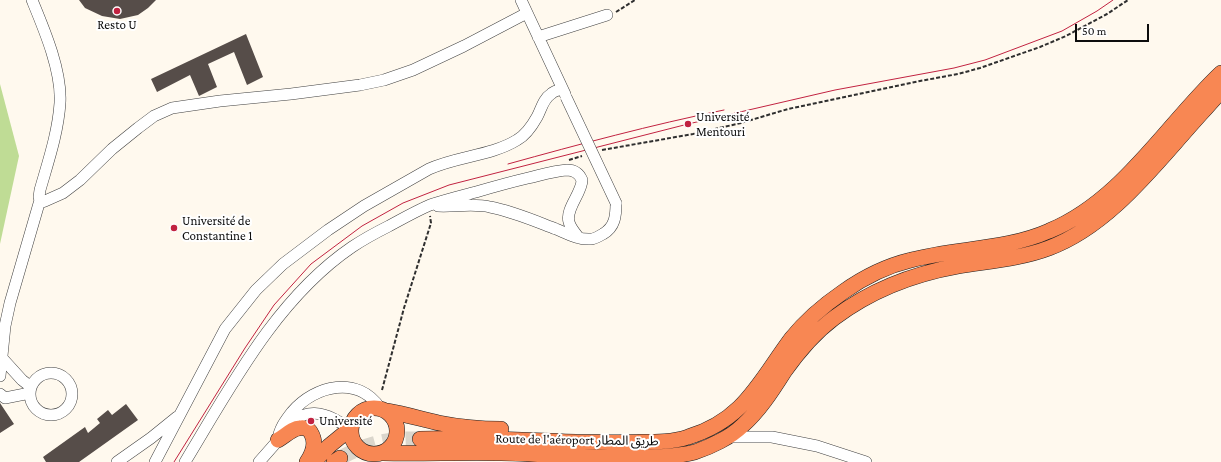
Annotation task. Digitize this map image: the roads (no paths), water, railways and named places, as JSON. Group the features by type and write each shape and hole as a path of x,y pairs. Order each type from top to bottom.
{"highway":[{"name":"Route de l'aéroport طريق المطار","path":"420,439 528,440 613,443 666,441 691,436 715,426 739,409 752,394 783,350 820,308 865,278 884,268 911,260 1030,238 1066,224 1107,195 1221,73"},
{"name":"Route de l'aéroport طريق المطار","path":"358,462 379,454 417,458 501,453 580,457 653,456 694,452 708,447 742,427 776,386 785,370 812,338 832,319 874,293 905,279 957,266 1038,252 1071,237 1094,223 1120,200 1160,160 1221,91"},
{"path":"314,462 351,426 355,417 360,412 366,408 373,407 448,425 478,428 624,434 645,436 666,441"},
{"path":"351,426 351,436 360,450 367,453 379,454 390,449 397,436 398,429 392,416 384,409"},
{"path":"278,440 300,428 309,430 315,442 314,449 307,462"}],"street":[{"path":"0,376 5,326 10,303 40,200 40,190 58,122 60,92 54,59 44,28 32,0"},
{"path":"430,206 490,206 579,238 592,239 597,237 607,232 614,223 616,203 521,0"},
{"path":"40,200 42,202 63,193 80,180 112,149 138,128 154,116 172,108 360,85 384,80 413,70 464,46 527,13"},
{"path":"538,37 607,15"},
{"path":"155,462 225,330 256,290 283,264 328,230 364,206 429,168 496,149 518,140 528,132 537,118 546,98 550,94 564,93"},
{"path":"185,462 257,347 278,318 309,284 352,247 403,218 430,206 538,176 562,170 571,170 578,173 582,180 568,217 569,223 579,238"},
{"path":"0,394 5,398 31,390 2,358"},
{"path":"278,440 284,422 295,408 319,391 333,388 358,390 371,397 384,409"},
{"path":"301,403 309,430"},
{"path":"259,462 296,420 304,415 317,413 351,426"},
{"path":"117,462 180,415"},
{"path":"726,437 772,437 817,446 866,462"}],"tunnel":[{"path":"340,458 378,442 398,439 420,439"}],"tram line":[{"path":"174,462 245,348 274,305 311,264 362,226 403,203 449,185 688,124 835,90 954,68 985,60 1062,31 1113,0"},
{"path":"508,164 616,135 724,110"}],"place":[{"name":"Resto U","path":"117,11"},
{"name":"Université Mentouri","path":"688,124"},
{"name":"Université de Constantine 1","path":"174,228"},
{"name":"Université","path":"311,421"}]}
